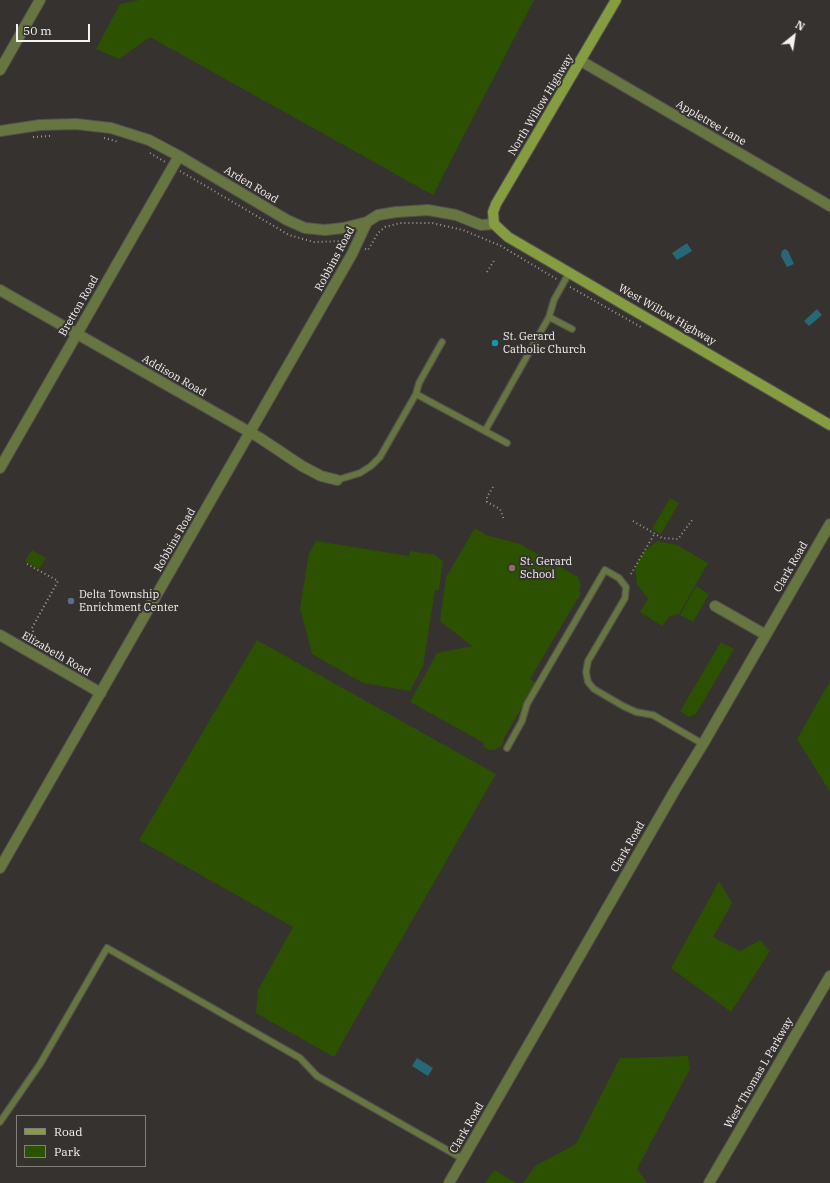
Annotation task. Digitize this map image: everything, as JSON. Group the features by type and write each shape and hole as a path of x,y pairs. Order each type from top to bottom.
{"street":[{"path":"0,70 40,0"},
{"name":"North Willow Highway","path":"494,224 493,212 496,204 616,0"},
{"name":"Appletree Lane","path":"581,61 830,206"},
{"name":"Arden Road","path":"0,131 40,124 76,124 111,128 149,140 179,156 287,220 305,228 325,230 343,228 367,222 378,215 428,210 456,215 481,224 494,224"},
{"name":"Bretton Road","path":"0,468 179,156"},
{"name":"Robbins Road","path":"0,868 250,433 356,246 367,222"},
{"name":"West Willow Highway","path":"494,224 508,237 830,425"},
{"name":"Addison Road","path":"0,290 76,335 260,438 302,466 321,476 337,480"},
{"name":"Clark Road","path":"449,1183 830,524"},
{"path":"715,606 766,635"},
{"name":"Elizabeth Road","path":"0,635 101,693"},
{"name":"West Thomas L Parkway","path":"709,1183 829,979"}],"lane":[{"path":"485,431 549,317 554,300 569,273"},
{"path":"549,317 572,328"},
{"path":"337,480 360,472 371,466 380,457 416,394 418,383 442,342"},
{"path":"416,394 507,443"},
{"path":"507,748 522,721 527,704 605,570 619,578 626,587 625,598 588,661 586,672 588,682 594,689 623,706 636,712 653,716 703,744"},
{"path":"0,1122 40,1064 107,948 300,1058 317,1076 462,1159"}],"path":[{"path":"32,137 56,135"},
{"path":"104,138 120,142"},
{"path":"149,152 289,235 314,242 345,241 368,250 378,233 385,227 400,223 432,223 462,230 501,246 644,329"},
{"path":"487,272 495,259"},
{"path":"493,486 487,497 487,502 500,509 504,520"},
{"path":"633,521 662,538 678,539 693,519"},
{"path":"631,574 655,533"},
{"path":"27,564 58,582 32,628 34,634 31,640"}],"green space":[{"path":"140,0 534,0 433,195 150,37 119,59 96,49 120,4"},
{"path":"670,498 679,503 661,534 652,529"},
{"path":"475,528 486,535 520,544 578,577 581,586 579,591 581,593 530,679 536,683 504,738 502,745 493,750 486,748 483,746 484,743 410,702 437,653 472,646 440,621 446,577"},
{"path":"316,541 409,556 410,551 435,555 443,561 439,590 435,590 423,666 410,691 363,683 312,654 300,608 309,553"},
{"path":"657,541 677,545 708,563 679,614 670,616 662,626 640,612 648,599 637,584 635,567 645,551"},
{"path":"32,550 46,558 39,569 25,561"},
{"path":"696,586 709,594 693,622 680,615"},
{"path":"257,640 496,774 334,1057 256,1013 258,990 293,927 139,840"},
{"path":"721,642 734,649 696,714 689,717 680,711"},
{"path":"830,681 830,792 797,739"},
{"path":"719,881 732,903 713,937 740,951 760,940 770,951 731,1012 671,968"},
{"path":"688,1056 690,1069 637,1169 646,1183 523,1183 535,1166 576,1144 620,1058"},
{"path":"494,1170 516,1183 485,1183"}],"water":[{"path":"687,243 692,251 677,260 672,253"},
{"path":"785,249 788,251 794,264 787,267 781,256 782,251"},
{"path":"817,309 822,315 809,326 804,321"},
{"path":"417,1058 433,1068 428,1076 412,1066"}],"place":[{"name":"St. Gerard Catholic Church","path":"495,343"},
{"name":"St. Gerard School","path":"512,568"},
{"name":"Delta Township Enrichment Center","path":"71,601"}]}
